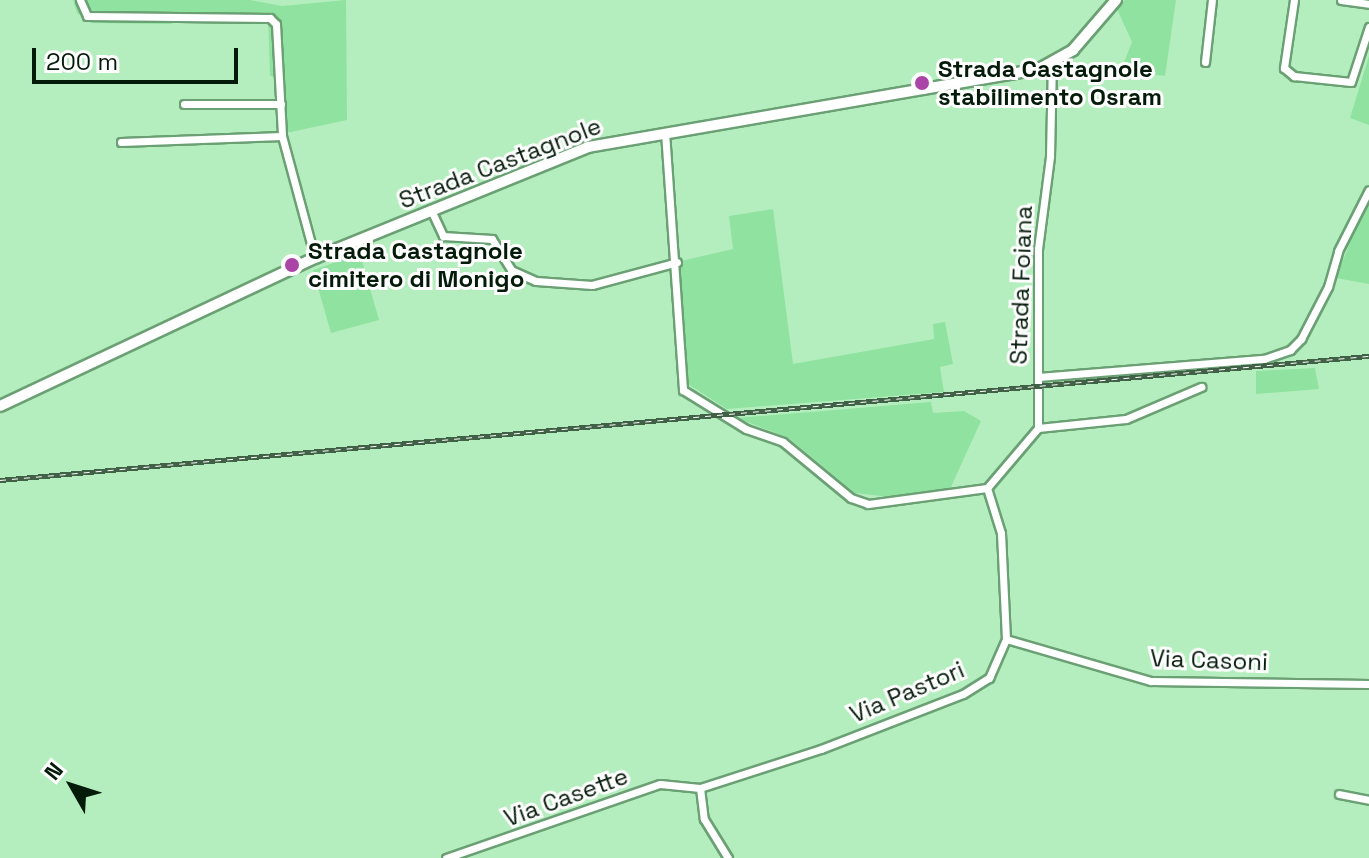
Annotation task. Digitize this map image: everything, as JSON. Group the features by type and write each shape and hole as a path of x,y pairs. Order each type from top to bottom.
{"main road":[{"name":"Strada Castagnole","path":"0,406 315,258 588,147 1052,64 1073,50 1116,0"}],"street":[{"path":"80,0 87,16 270,18 278,32 282,136 315,258"},
{"path":"1205,62 1212,0"},
{"path":"1294,0 1287,74 1351,82 1369,27"},
{"path":"1341,0 1369,4"},
{"name":"Strada Foiana","path":"1038,428 1038,249 1050,156 1052,64"},
{"path":"184,104 281,104"},
{"path":"665,132 677,262 679,383 689,395 746,429 783,442 851,498 868,504 987,488 1038,428 1126,419 1201,387"},
{"path":"121,142 282,136"},
{"path":"1038,377 1264,359 1290,350 1301,339 1328,287 1341,243 1369,190"},
{"path":"430,209 443,236 492,239 514,272 536,281 592,285 677,262"},
{"name":"Via Pastori","path":"700,788 963,694 989,678 1006,639 1001,533 987,488"},
{"name":"Via Casoni","path":"1006,639 1151,681 1369,684"},
{"name":"Via Casette","path":"446,858 660,784 700,788"},
{"path":"700,788 704,819 728,858"},
{"path":"1339,794 1369,800"}],"green space":[{"path":"73,0 250,0 282,6 346,0 347,120 286,133 276,77 270,76 268,16 183,19 171,24 92,23 77,13"},
{"path":"1124,0 1176,0 1165,76 1121,70 1132,42 1117,9"},
{"path":"1369,56 1369,125 1350,118"},
{"path":"1369,200 1369,284 1336,278 1358,222"},
{"path":"773,209 793,364 934,339 933,324 945,322 953,364 940,367 944,392 727,409 683,381 677,262 733,249 729,216"},
{"path":"360,254 379,320 331,333 313,270"},
{"path":"1315,368 1319,389 1256,394 1256,371"},
{"path":"931,402 933,413 964,411 981,421 950,489 891,497 855,493 789,438 737,418"}],"railway":[{"path":"0,480 1369,356"}],"place":[{"name":"Strada Castagnole stabilimento Osram","path":"922,83"},
{"name":"Strada Castagnole cimitero di Monigo","path":"292,265"}]}
